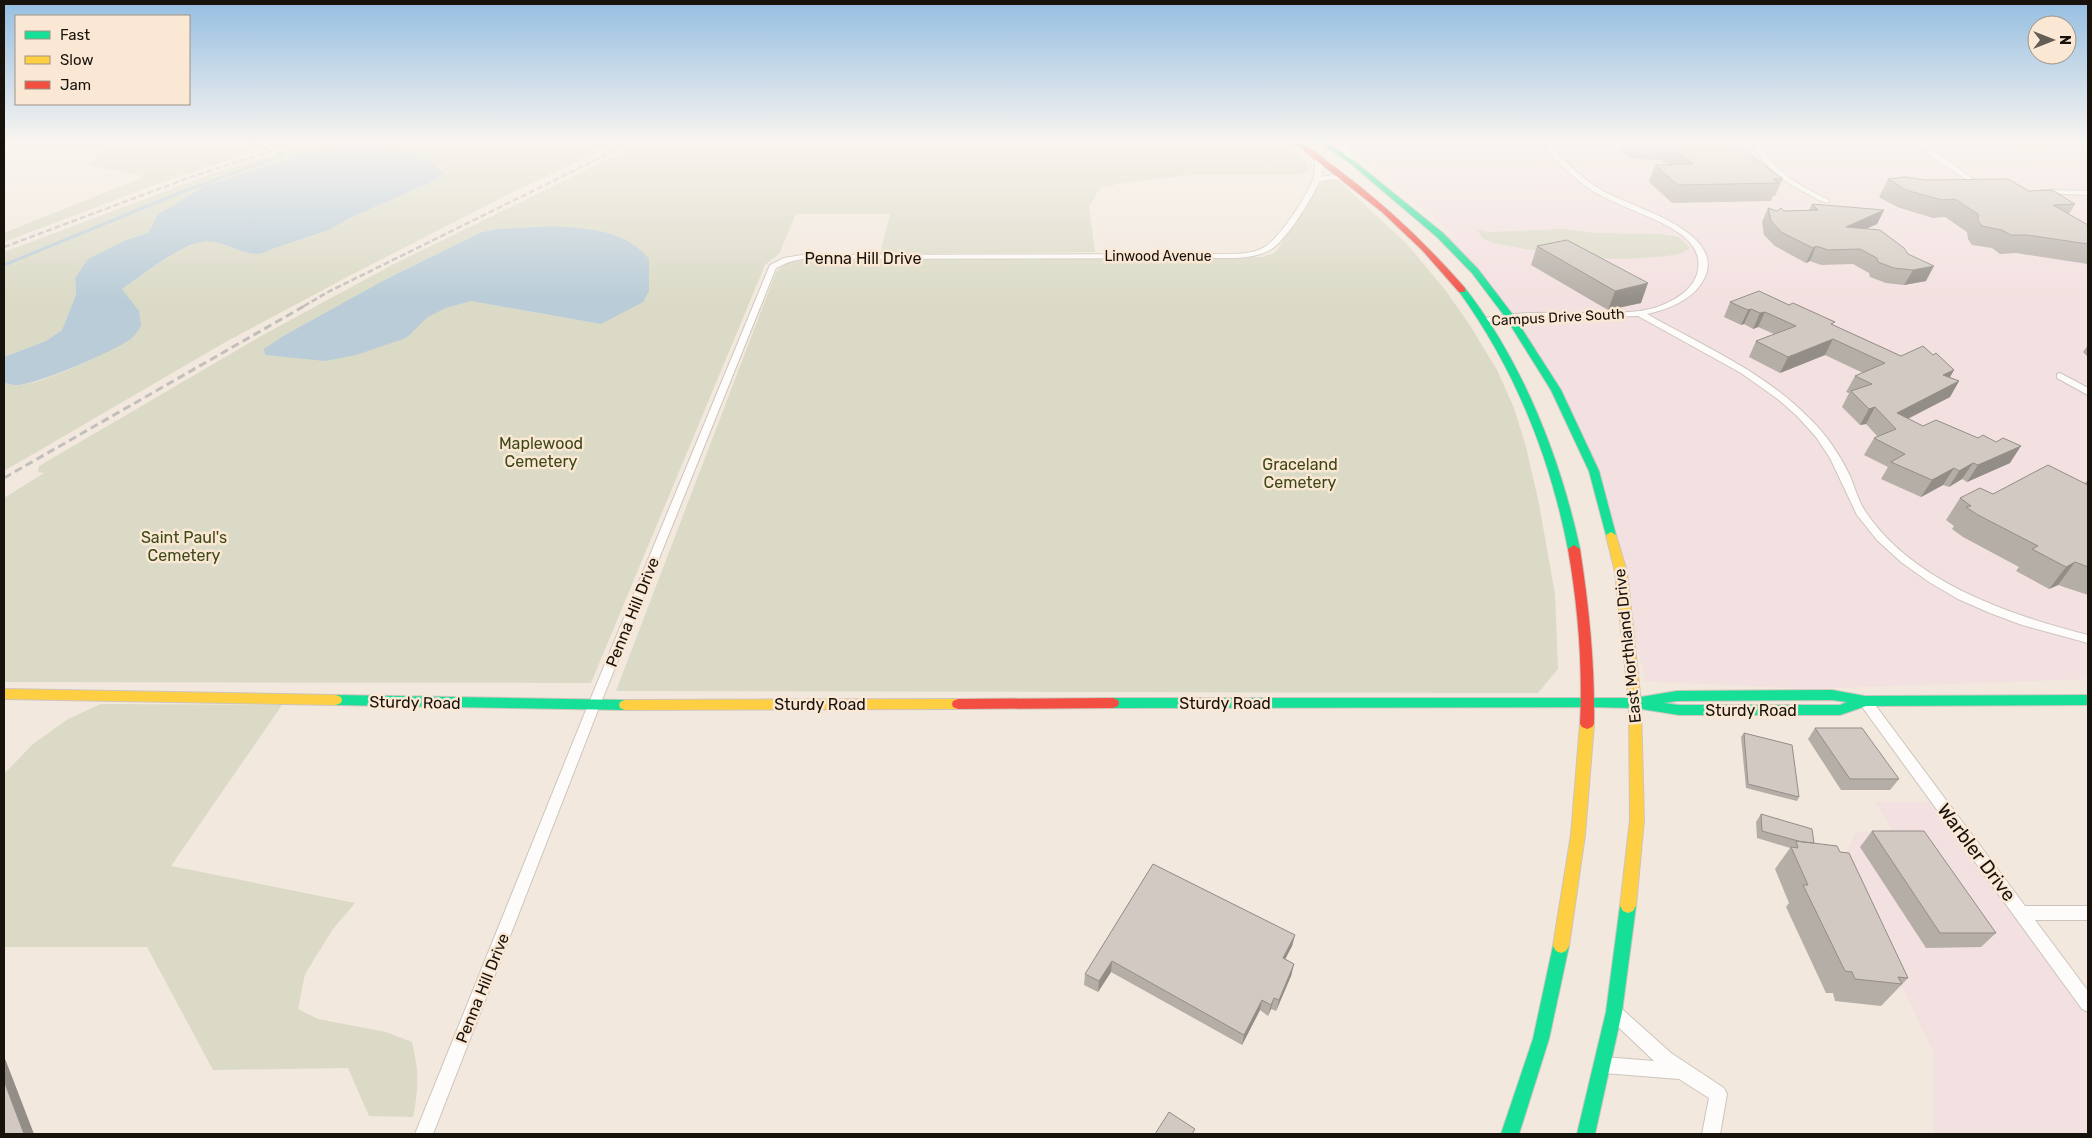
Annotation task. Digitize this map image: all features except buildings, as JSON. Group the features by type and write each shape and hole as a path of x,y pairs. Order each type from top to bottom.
{"main road":[{"path":"1368,195 1396,219 1431,256 1484,321 1527,399 1554,467 1572,533 1580,589 1588,702 1582,802 1568,909 1541,1039 1510,1134"},
{"name":"East Morthland Drive","path":"1392,195 1440,235 1475,271 1513,321 1556,390 1594,471 1621,572 1636,703 1637,820 1626,930 1614,1012 1586,1134"},
{"name":"Sturdy Road","path":"4,694 594,705 1636,703 1677,696 1832,695 1865,701 2088,700"}],"street":[{"name":"Linwood Avenue","path":"961,257 1236,256 1258,254 1277,241 1307,195"},
{"name":"Campus Drive South","path":"1484,321 1610,322 1634,318 1640,313 1675,302 1692,289 1702,273 1703,258 1693,242 1674,226 1608,195"},
{"path":"1815,195 1827,201"},
{"name":"Penna Hill Drive","path":"424,1134 594,705 772,267 787,260 802,257 961,257"},
{"path":"1640,313 1740,370 1784,399 1827,444 1860,511 1885,542 1904,558 1960,594 1991,609 2033,625 2088,639"},
{"path":"2060,376 2088,392"},
{"name":"Warbler Drive","path":"1865,701 2088,1004"},
{"path":"2022,913 2088,913"},
{"path":"1614,1012 1655,1052 1680,1071 1718,1094 1711,1134"},
{"path":"1602,1065 1638,1066 1680,1071"}],"shaded area":[{"path":"1406,195 2088,195 2088,679 1810,689 1645,681 1621,572 1594,471 1510,317 1440,235 1453,234"},
{"path":"1875,802 1940,802 2088,1005 2088,1134 1934,1134 1934,1053 1842,862 1856,832 1893,831"}],"green space":[{"path":"99,195 128,195 4,242 4,233"},
{"path":"155,195 190,195 157,215 148,233 126,240 75,278 76,295 62,330 46,341 4,357 4,252"},
{"path":"402,195 507,195 222,344 4,471 4,382 15,385 26,384 57,375 110,350 134,336 122,289 161,262 193,244 212,242 246,253 263,253 329,230 350,218"},
{"path":"535,195 1096,195 1089,207 1095,252 880,254 890,214 796,214 779,254 765,265 591,683 4,682 4,498 44,473 38,472 39,466 261,336 392,265","holes":["552,226 582,229 648,279 649,291 601,324 471,301 446,308 428,317 265,349 283,336 388,278 482,232 498,229"]},
{"name":"Graceland Cemetery","path":"1313,195 1354,195 1408,245 1446,291 1497,370 1514,408 1526,447 1539,504 1555,594 1558,669 1538,693 616,691 776,272 783,266 808,259 1261,257 1274,253"},
{"path":"1564,229 1596,233 1660,234 1679,237 1690,248 1677,254 1664,256 1634,259 1593,258 1493,243 1482,238 1478,230 1490,232"},
{"path":"101,704 282,705 171,866 355,903 333,929 305,974 298,1009 318,1019 386,1032 412,1042 417,1080 413,1117 369,1116 348,1068 213,1070 147,947 4,947 4,774 33,744 68,719"}],"water":[{"path":"190,195 402,195 350,218 329,230 263,253 246,253 212,242 193,244 172,255 122,289 139,311 141,325 132,338 93,359 39,380 15,385 4,382 4,357 46,341 62,330 76,295 75,278 88,259 126,240 148,233 157,215"},
{"path":"552,226 605,232 617,236 639,249 649,259 649,291 643,302 601,324 471,301 446,308 428,317 406,338 356,355 325,361 265,355 264,349 283,336 388,278 482,232 498,229"}],"waterway":[{"path":"4,265 174,195"}],"railway":[{"path":"4,247 142,195"},
{"path":"304,306 328,292 524,195"},
{"path":"4,478 306,305"}],"traffic: fast":[{"path":"1392,195 1440,235 1475,271 1510,317 1556,390 1594,471 1611,535"},
{"path":"1462,290 1475,307 1507,362 1539,429 1556,476 1574,549"},
{"path":"1635,703 1677,696 1832,695 1865,701 2088,700"},
{"path":"336,700 625,705"},
{"path":"1113,703 1588,702"},
{"path":"1588,702 1635,703 1679,710 1840,710 1863,702"},
{"path":"1586,1134 1614,1012 1628,906"},
{"path":"1510,1134 1541,1039 1561,946"}],"traffic: slow":[{"path":"1611,535 1621,572 1635,703 1637,820 1628,906"},
{"path":"4,694 336,700"},
{"path":"625,705 958,704"},
{"path":"1561,946 1578,835 1587,724"}],"traffic: jam":[{"path":"1367,195 1425,248 1462,290"},
{"path":"1574,549 1581,592 1585,636 1588,680 1587,724"},
{"path":"958,704 1113,703"}],"park label":[{"name":"Maplewood Cemetery","path":"541,452"},
{"name":"Saint Paul's Cemetery","path":"184,546"}]}
